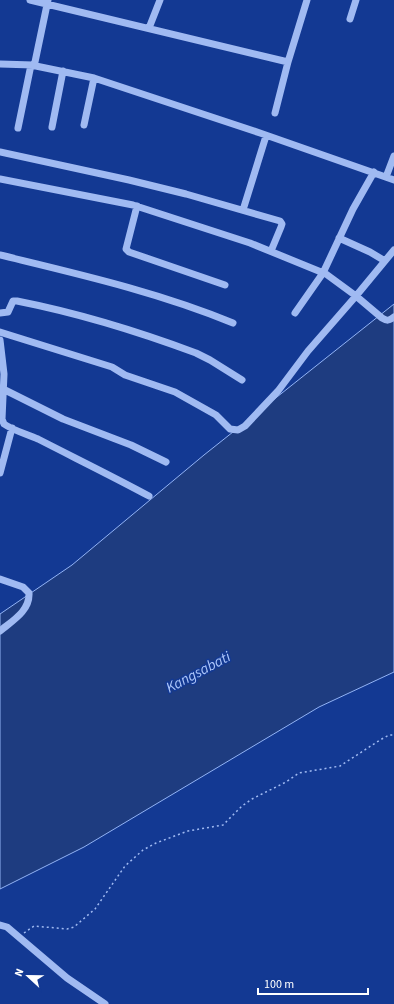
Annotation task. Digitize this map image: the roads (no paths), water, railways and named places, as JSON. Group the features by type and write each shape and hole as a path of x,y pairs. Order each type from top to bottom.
{"street":[{"path":"30,0 47,2 288,62"},
{"path":"150,28 160,0"},
{"path":"275,112 288,62 307,0"},
{"path":"350,18 356,0"},
{"path":"18,128 31,66 35,62 47,2"},
{"path":"0,64 31,66 94,78 394,180"},
{"path":"52,127 63,71"},
{"path":"84,125 94,78"},
{"path":"243,210 266,136"},
{"path":"0,152 129,180 243,210 281,222 281,227 271,251"},
{"path":"386,177 394,156"},
{"path":"295,313 323,272 353,209 374,172"},
{"path":"0,179 118,201 137,206 271,251 323,272 338,282 386,321 394,317"},
{"path":"137,206 126,249 129,252 226,285"},
{"path":"339,238 370,252 385,261"},
{"path":"0,332 106,365 125,375 175,392 216,416 230,429 238,430 267,404 308,351 394,250"},
{"path":"0,255 126,287 183,304 233,323"},
{"path":"0,313 8,312 11,303 17,300 92,318 196,353 242,380"},
{"path":"0,340 4,360 5,390 2,399 2,422 7,426 97,468 149,496"},
{"path":"5,390 62,419 131,445 166,462"},
{"path":"0,473 12,428"},
{"path":"0,579 23,587 29,593 27,606 0,631"},
{"path":"0,924 7,927 20,937 67,978 105,1004"}],"water":[{"name":"Kangsabati","path":"394,304 394,672 319,707 84,847 0,889 0,614 72,565 204,455"}]}
